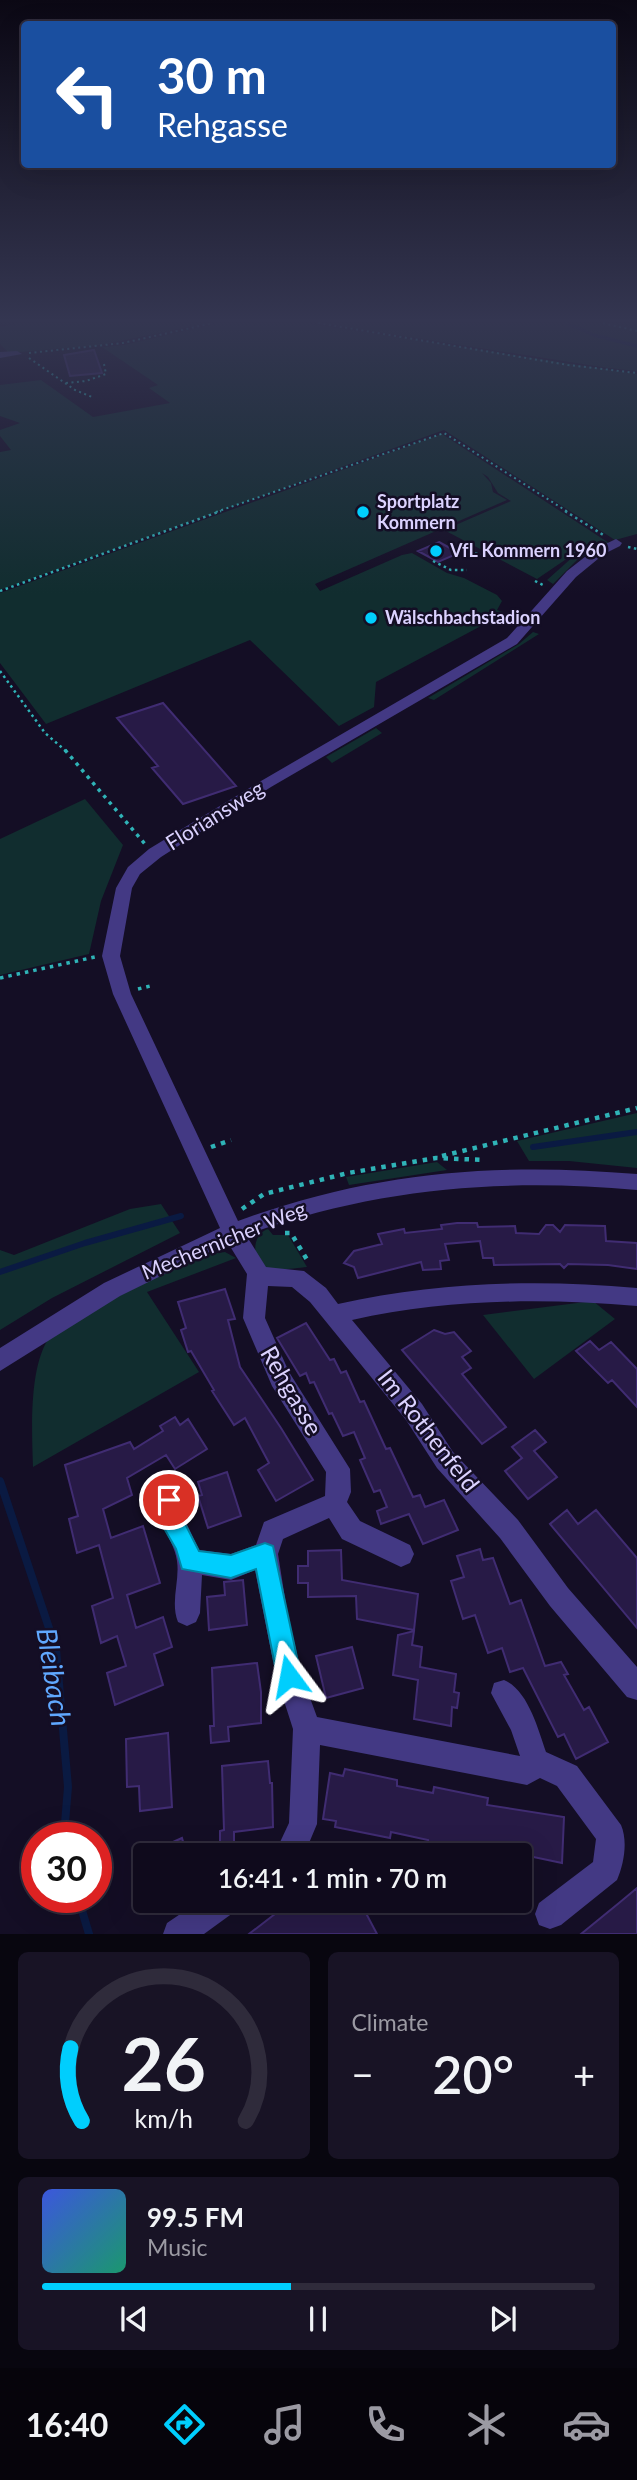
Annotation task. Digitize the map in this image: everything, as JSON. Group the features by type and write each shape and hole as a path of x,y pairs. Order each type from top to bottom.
{"street":[{"name":"Floriansweg","path":"233,1233 122,993 111,956 124,888 134,872 155,853 512,641 531,623 554,591 585,561 616,543"},
{"name":"Mechernicher Weg","path":"0,1361 50,1326 131,1279 233,1233 316,1203 392,1188 450,1181 547,1177 637,1182"},
{"path":"233,1233 258,1273"},
{"name":"Im Rothenfeld","path":"258,1273 296,1278 310,1287 335,1314 414,1412 445,1460 509,1529 559,1597 637,1687"},
{"name":"Rehgasse","path":"258,1273 254,1318 280,1379 338,1469 339,1492 334,1504"},
{"path":"335,1314 381,1303 429,1296 514,1289 635,1302"},
{"path":"169,1500 169,1516 186,1546 190,1561 187,1613"},
{"path":"294,1843 303,1824 307,1730 289,1676 265,1555 273,1531 334,1504 351,1530 401,1555"},
{"path":"190,1561 231,1567 265,1555"},
{"path":"504,1693 522,1723 536,1762 567,1776 611,1835 607,1870 550,1914"},
{"path":"307,1730 527,1771 536,1762"},
{"path":"178,1934 208,1913"}],"path":[{"path":"0,591 142,538 444,433 616,543"},
{"path":"463,552 492,555"},
{"path":"433,561 452,570 467,569"},
{"path":"0,671 45,733 68,753 155,853"},
{"path":"0,978 96,956"},
{"path":"436,1158 637,1108"},
{"path":"257,1199 275,1232 291,1233 313,1269 310,1287"}],"green space":[{"path":"0,413 88,413 93,417 114,413 637,413 637,534 615,540 444,430 0,590 0,452 11,450 0,436 0,430 20,423 0,416"},
{"path":"442,434 609,543 578,559 553,584 547,580 584,547 537,579 444,530 511,501 498,493 488,477 482,473 491,483 493,492 507,500 315,584 320,591 412,553 447,573 464,578 497,595 502,601 497,610 503,612 491,624 481,626 376,682 374,707 339,726 250,640 46,724 0,663 0,593"},
{"path":"533,632 539,634 434,700 428,698 519,644"},
{"path":"376,728 382,733 332,763 326,757"},
{"path":"85,799 123,845 101,901 89,954 0,975 0,839"},
{"path":"637,1113 637,1168 569,1161 529,1161 517,1141"},
{"path":"437,1162 447,1170 349,1185 346,1177"},
{"path":"161,1204 180,1233 52,1298 0,1330 0,1250 14,1255 130,1209"},
{"path":"268,1229 273,1235 288,1235 307,1267 277,1269 262,1265 256,1255 256,1242 258,1236"},
{"path":"225,1252 236,1258 147,1292 199,1372 33,1467 32,1417 35,1380 38,1363 51,1335 61,1326 122,1293 203,1255"},
{"path":"593,1301 615,1319 534,1379 483,1315"}],"building":[{"name":"VfL Kommern 1960","path":"439,542 459,553 438,562 418,551"},
{"path":"163,703 236,786 183,804 152,768 158,766 117,718"},
{"path":"477,1223 478,1227 515,1226 516,1233 539,1234 546,1225 553,1225 560,1232 565,1225 605,1226 606,1241 637,1243 637,1269 608,1265 568,1264 564,1268 560,1264 494,1265 493,1258 483,1258 480,1241 445,1244 449,1260 440,1261 441,1269 423,1270 421,1262 358,1278 354,1267 344,1263 354,1251 382,1244 378,1234 404,1229 405,1233 442,1229 441,1225"},
{"path":"225,1289 235,1319 228,1320 240,1367 313,1480 276,1501 258,1470 269,1463 245,1418 234,1425 191,1351 188,1352 181,1330 186,1328 178,1302"},
{"path":"306,1323 330,1360 334,1359 341,1373 346,1371 360,1402 364,1401 386,1449 390,1448 413,1497 420,1495 425,1507 444,1500 458,1530 423,1544 409,1514 381,1524 377,1511 387,1507 380,1490 374,1492 360,1460 365,1458 354,1432 343,1436 314,1382 310,1383 306,1373 300,1376 277,1338"},
{"path":"434,1330 445,1334 454,1332 471,1351 462,1357 471,1368 462,1374 506,1427 482,1444 402,1350"},
{"path":"590,1341 599,1350 611,1342 637,1369 637,1407 612,1380 608,1383 576,1351"},
{"path":"175,1417 180,1425 188,1419 207,1449 175,1469 166,1455 127,1478 132,1495 103,1509 111,1538 143,1526 160,1583 127,1595 136,1628 163,1617 172,1647 154,1654 163,1685 115,1705 107,1673 126,1666 117,1636 101,1643 92,1606 113,1598 99,1545 77,1553 69,1519 78,1516 65,1465 130,1442 134,1449 163,1431 160,1426"},
{"path":"535,1430 546,1442 534,1451 557,1477 528,1499 505,1471 522,1458 512,1447"},
{"path":"227,1472 241,1516 208,1528 198,1496 202,1495 198,1482"},
{"path":"567,1510 578,1524 596,1510 637,1558 637,1628 550,1524"},
{"path":"480,1549 483,1560 493,1558 510,1604 521,1600 545,1666 561,1662 568,1674 564,1675 584,1710 589,1707 608,1742 576,1759 564,1734 558,1737 523,1668 510,1672 502,1648 488,1653 475,1615 463,1619 451,1581 464,1577 457,1556"},
{"path":"341,1550 342,1580 418,1594 414,1630 357,1619 356,1596 308,1597 308,1583 298,1583 298,1566 308,1566 308,1551"},
{"path":"243,1580 247,1625 209,1630 207,1597 225,1595 224,1582"},
{"path":"414,1631 412,1645 422,1647 420,1667 456,1674 454,1692 459,1693 457,1708 452,1707 451,1726 414,1719 418,1680 393,1675 398,1635"},
{"path":"352,1647 363,1688 326,1698 316,1656"},
{"path":"257,1663 261,1723 228,1727 229,1741 211,1743 210,1726 214,1726 212,1668"},
{"path":"168,1733 172,1807 140,1811 139,1786 127,1787 126,1739"},
{"path":"268,1761 272,1783 273,1827 234,1832 234,1843 220,1843 220,1831 224,1830 222,1766"},
{"path":"345,1769 397,1780 397,1786 433,1793 434,1787 488,1798 487,1805 564,1817 562,1863 532,1857 532,1843 428,1843 428,1840 391,1832 390,1838 335,1827 336,1821 323,1819 330,1773 343,1776"},
{"path":"182,1838 183,1843 171,1843"},
{"path":"637,1888 637,1934 581,1934 619,1903"},
{"path":"276,1913 366,1913 377,1934 249,1934"}],"waterway":[{"path":"533,1147 637,1132"},
{"path":"0,1272 85,1243 181,1216"},
{"name":"Bleibach","path":"0,1481 56,1649 68,1787 65,1822"},
{"name":"Bleibach","path":"83,1913 89,1934"}],"place":[{"name":"Sportplatz Kommern","path":"363,512"},
{"name":"VfL Kommern 1960","path":"436,551"},
{"name":"Wälschbachstadion","path":"371,618"}],"route":[{"path":"169,1500 169,1516 186,1546 190,1561 231,1567 265,1555 289,1676"}]}
